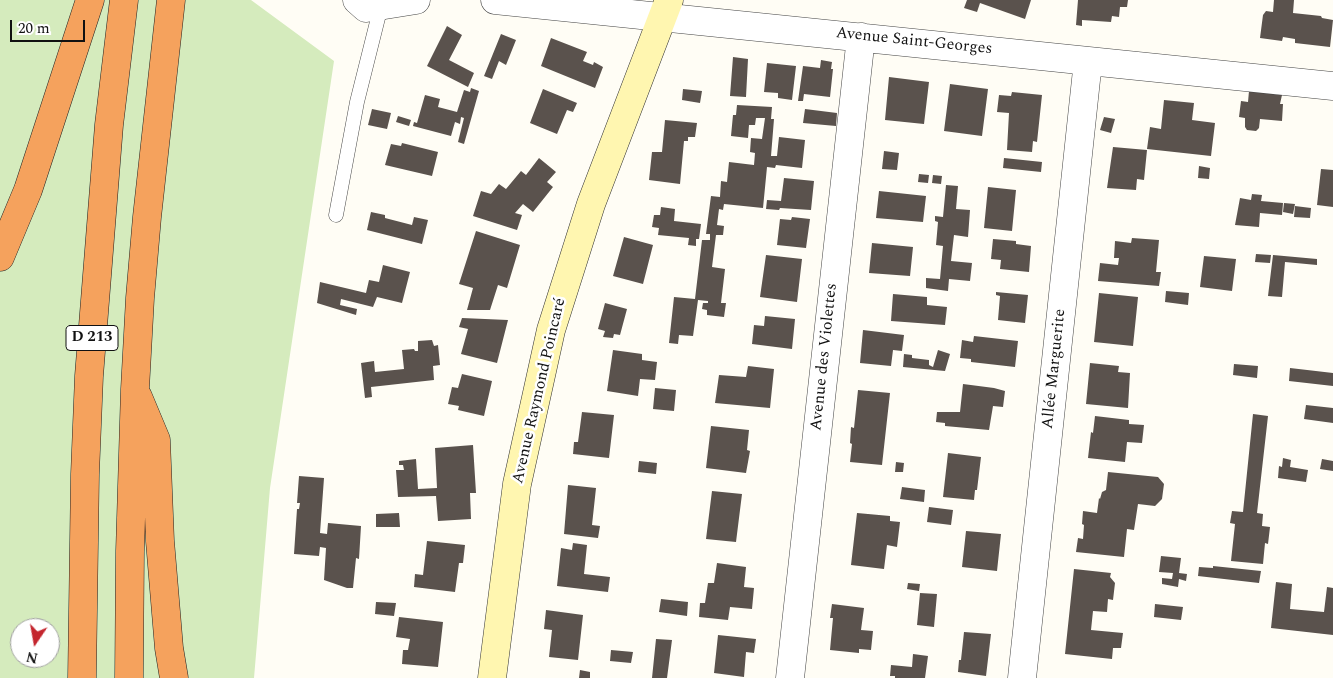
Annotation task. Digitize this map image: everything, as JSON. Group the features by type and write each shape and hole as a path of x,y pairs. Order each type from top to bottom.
{"highway":[{"path":"0,256 28,190 90,0"},
{"name":"D 213","path":"82,678 84,483 89,376 109,126 124,0"},
{"name":"D 213","path":"129,678 130,551 135,389 146,217 171,0"},
{"path":"135,389 156,440 160,541 174,678"}],"street":[{"path":"369,3 416,0"},
{"name":"Avenue Saint-Georges","path":"495,0 623,14 665,8 861,37 1333,86"},
{"name":"Avenue Raymond Poincaré","path":"492,678 517,484 551,330 592,204 665,8"},
{"name":"Avenue des Violettes","path":"790,678 861,37"},
{"name":"Allée Marguerite","path":"1022,678 1088,61"}],"lane":[{"path":"336,215 357,102 369,3"}],"green space":[{"path":"0,0 251,0 334,61 270,488 254,678 0,678"}],"building":[{"path":"967,0 1031,0 1025,19 980,3 977,12 964,8"},
{"path":"1078,0 1128,0 1127,7 1120,7 1119,17 1112,16 1111,22 1082,20 1082,26 1076,25"},
{"path":"1274,0 1294,0 1293,13 1321,16 1322,18 1333,20 1330,47 1295,43 1295,39 1283,37 1282,41 1260,38 1263,15 1266,11 1273,12"},
{"path":"447,26 462,35 449,60 474,73 468,87 427,66"},
{"path":"501,34 516,40 506,65 499,61 492,79 484,76"},
{"path":"551,38 587,52 583,61 593,65 594,62 603,67 595,88 541,66"},
{"path":"733,57 748,59 746,97 730,96"},
{"path":"821,60 832,62 830,97 804,94 803,101 798,101 803,66 820,68"},
{"path":"767,63 796,66 792,100 778,98 778,93 764,92"},
{"path":"889,77 929,82 924,124 885,120"},
{"path":"950,84 988,89 982,136 944,131"},
{"path":"471,88 479,91 464,144 458,142 464,118 461,117 460,124 455,122 451,136 413,126 414,122 417,123 425,95 440,99 438,107 457,112 464,90 470,92"},
{"path":"543,89 577,103 573,112 567,110 557,134 530,123"},
{"path":"683,89 702,91 700,103 682,100"},
{"path":"1249,91 1282,95 1280,104 1283,104 1282,121 1260,119 1259,128 1256,131 1247,130 1245,118 1239,117 1241,101 1248,102"},
{"path":"1012,92 1042,95 1037,142 1033,141 1032,152 1007,150 1009,113 997,112 999,95 1011,96"},
{"path":"1164,100 1194,103 1192,120 1215,123 1211,156 1147,149 1150,127 1161,129"},
{"path":"737,105 772,107 771,119 774,119 771,156 777,156 779,137 805,140 802,168 776,165 775,168 767,167 763,208 724,204 723,210 719,209 717,225 724,226 723,235 716,235 712,267 725,269 721,303 726,303 724,317 707,315 707,310 702,309 703,303 708,303 708,301 698,300 693,336 679,335 678,344 669,343 674,297 695,299 702,240 710,240 710,234 706,234 711,196 720,197 721,181 727,182 729,162 754,165 755,153 750,152 751,138 762,139 765,118 756,118 755,125 749,125 748,138 731,136 733,115 736,115"},
{"path":"372,109 391,113 387,129 368,125"},
{"path":"805,109 837,113 836,126 803,123"},
{"path":"398,116 411,120 409,126 396,122"},
{"path":"1104,117 1115,119 1111,133 1100,130"},
{"path":"665,120 697,123 695,137 688,137 688,141 684,141 680,184 649,180 652,152 662,152"},
{"path":"402,143 438,152 432,176 385,165 391,144 401,146"},
{"path":"1113,147 1147,150 1144,180 1137,179 1136,190 1107,188"},
{"path":"884,151 899,153 897,170 882,169"},
{"path":"539,158 556,172 547,182 553,187 533,212 523,204 515,213 522,215 517,230 473,216 481,191 491,194 499,184 506,189 521,171 526,175"},
{"path":"1004,158 1042,162 1041,172 1003,168"},
{"path":"1199,166 1210,168 1209,179 1198,178"},
{"path":"1321,169 1333,170 1333,207 1317,205"},
{"path":"919,174 929,175 928,183 918,182"},
{"path":"933,175 942,176 941,184 932,183"},
{"path":"784,178 814,181 811,210 766,209 767,200 781,201"},
{"path":"946,185 958,186 956,209 970,210 968,237 954,235 951,261 972,263 970,281 949,279 948,291 926,288 926,278 940,279 943,246 936,245 938,222 935,221 935,216 943,217"},
{"path":"988,187 1016,190 1012,231 984,228"},
{"path":"879,191 926,196 923,222 876,218"},
{"path":"1252,194 1262,195 1261,201 1283,203 1282,215 1260,213 1259,227 1235,225 1240,198 1251,200"},
{"path":"1284,203 1295,204 1293,214 1283,212"},
{"path":"1295,206 1311,208 1310,218 1294,217"},
{"path":"661,207 675,209 674,221 701,224 699,239 696,239 696,246 688,245 689,238 658,235 659,228 652,227 654,215 660,215"},
{"path":"371,212 412,225 414,217 428,220 422,244 367,230"},
{"path":"792,217 810,219 806,248 777,245 780,219 791,220"},
{"path":"476,231 520,245 507,288 498,285 490,310 467,310 473,288 459,284"},
{"path":"624,237 653,245 643,284 613,276"},
{"path":"1132,238 1159,240 1156,272 1161,272 1159,286 1098,281 1100,263 1118,265 1119,258 1114,258 1115,241 1131,243"},
{"path":"993,239 1016,241 1016,244 1031,246 1029,272 1000,269 1001,260 991,259"},
{"path":"872,243 913,247 910,276 869,273"},
{"path":"1256,254 1271,255 1270,263 1255,262"},
{"path":"766,255 802,259 797,302 760,297"},
{"path":"1273,255 1317,259 1317,265 1285,262 1282,297 1268,296"},
{"path":"1204,256 1236,259 1232,291 1200,287"},
{"path":"383,265 410,272 402,303 377,297 373,307 341,299 340,305 357,309 356,315 317,303 320,282 366,293 369,280 379,282"},
{"path":"1166,291 1189,293 1188,305 1165,302"},
{"path":"996,292 1028,295 1025,323 998,320 1000,296 996,295"},
{"path":"1099,293 1138,297 1133,346 1094,342"},
{"path":"893,294 927,297 927,305 947,307 945,325 891,321"},
{"path":"605,303 627,309 620,335 614,334 613,338 603,337 605,331 598,329"},
{"path":"765,316 795,319 792,349 752,344 754,325 764,326"},
{"path":"462,318 508,320 497,363 461,354 468,329 459,327"},
{"path":"863,330 904,335 902,351 893,350 891,366 860,363"},
{"path":"974,336 1018,341 1015,367 971,362 971,359 960,358 962,340 973,342"},
{"path":"432,340 434,346 438,345 440,365 433,366 434,380 371,387 372,397 365,398 361,363 374,361 375,372 404,369 402,350 414,349 418,351 418,341"},
{"path":"613,350 642,354 642,360 657,362 655,380 640,379 638,396 607,391"},
{"path":"938,350 950,354 945,371 903,367 904,354 912,355 912,358 929,360 929,365 933,367"},
{"path":"1090,363 1119,366 1118,372 1130,373 1128,408 1086,404"},
{"path":"1234,364 1258,366 1257,378 1233,375"},
{"path":"748,366 774,369 770,408 715,403 719,375 746,377"},
{"path":"1290,368 1333,373 1333,386 1289,381"},
{"path":"462,374 492,381 484,416 458,410 459,406 448,404 452,387 458,388"},
{"path":"963,384 1005,391 1003,407 993,406 989,430 945,426 945,423 936,422 937,412 960,412"},
{"path":"655,388 676,390 674,411 653,409"},
{"path":"858,390 890,393 882,465 850,462 851,427 854,428"},
{"path":"1306,405 1333,408 1333,423 1304,419"},
{"path":"582,412 614,415 609,458 573,454 574,442 578,442"},
{"path":"1253,414 1268,416 1257,513 1263,514 1262,526 1270,527 1268,544 1265,543 1263,564 1231,561 1235,524 1230,523 1232,511 1243,512"},
{"path":"1095,416 1129,420 1129,424 1144,425 1142,443 1127,442 1125,462 1088,458"},
{"path":"711,426 749,430 747,450 750,451 746,473 706,468"},
{"path":"473,445 476,493 470,493 471,519 438,521 436,496 398,497 396,470 404,470 403,465 399,465 399,461 416,459 418,489 437,488 435,448"},
{"path":"948,453 981,457 974,500 943,497"},
{"path":"1283,458 1291,460 1290,467 1308,470 1306,482 1278,478 1279,466 1282,467"},
{"path":"1322,459 1333,461 1333,471 1320,469"},
{"path":"639,461 657,463 656,474 638,472"},
{"path":"896,462 904,463 903,472 895,472"},
{"path":"1108,472 1158,477 1164,484 1162,499 1155,506 1138,504 1134,530 1127,529 1124,557 1076,552 1078,538 1083,539 1083,511 1097,513 1099,498 1102,492 1106,490"},
{"path":"299,476 324,478 320,533 327,534 328,523 361,526 359,559 356,558 353,588 347,588 324,580 326,548 320,547 319,556 294,554 297,509 299,509 300,503 297,503"},
{"path":"568,485 596,488 592,525 600,526 598,538 564,534"},
{"path":"902,487 925,490 924,502 900,499"},
{"path":"712,491 742,494 736,542 706,539"},
{"path":"929,507 953,510 951,525 927,522"},
{"path":"399,513 400,527 376,527 376,514"},
{"path":"857,513 890,516 890,521 900,522 897,547 887,545 884,569 851,565"},
{"path":"966,531 1001,534 997,571 962,567"},
{"path":"427,541 465,545 463,563 459,563 455,592 414,587 415,574 423,575"},
{"path":"573,543 587,545 584,574 610,577 608,592 557,586 561,548 572,550"},
{"path":"1161,556 1181,558 1179,573 1187,574 1186,581 1179,579 1178,587 1162,584 1162,578 1172,579 1173,573 1159,572"},
{"path":"717,563 746,567 744,587 754,588 752,609 730,607 728,620 699,617 700,603 705,603 708,583 714,583"},
{"path":"1213,566 1261,571 1259,583 1198,576 1199,567 1213,568"},
{"path":"1074,569 1111,573 1110,577 1115,583 1113,600 1108,599 1107,612 1093,611 1091,630 1123,633 1121,648 1113,648 1112,659 1065,654"},
{"path":"1276,582 1292,584 1290,609 1324,612 1327,587 1333,588 1333,635 1271,628"},
{"path":"908,583 920,584 919,591 907,589"},
{"path":"920,593 937,594 934,627 917,625"},
{"path":"661,599 688,602 687,616 659,612"},
{"path":"376,602 396,603 394,616 375,614"},
{"path":"832,604 864,608 861,630 873,631 871,650 859,649 859,653 830,650 833,618 830,618"},
{"path":"1155,604 1183,607 1181,620 1154,617"},
{"path":"546,610 583,615 578,660 549,657 552,630 544,629"},
{"path":"399,617 443,622 438,667 402,664 403,650 408,650 410,639 396,637"},
{"path":"964,632 991,634 986,676 958,672"},
{"path":"718,635 756,639 754,653 746,652 744,677 714,673"},
{"path":"656,639 672,640 667,678 652,678"},
{"path":"611,650 633,652 631,663 610,661"},
{"path":"913,654 928,656 925,678 895,678 895,676 890,676 891,665 912,667"},
{"path":"580,670 590,672 590,678 579,678"}]}
